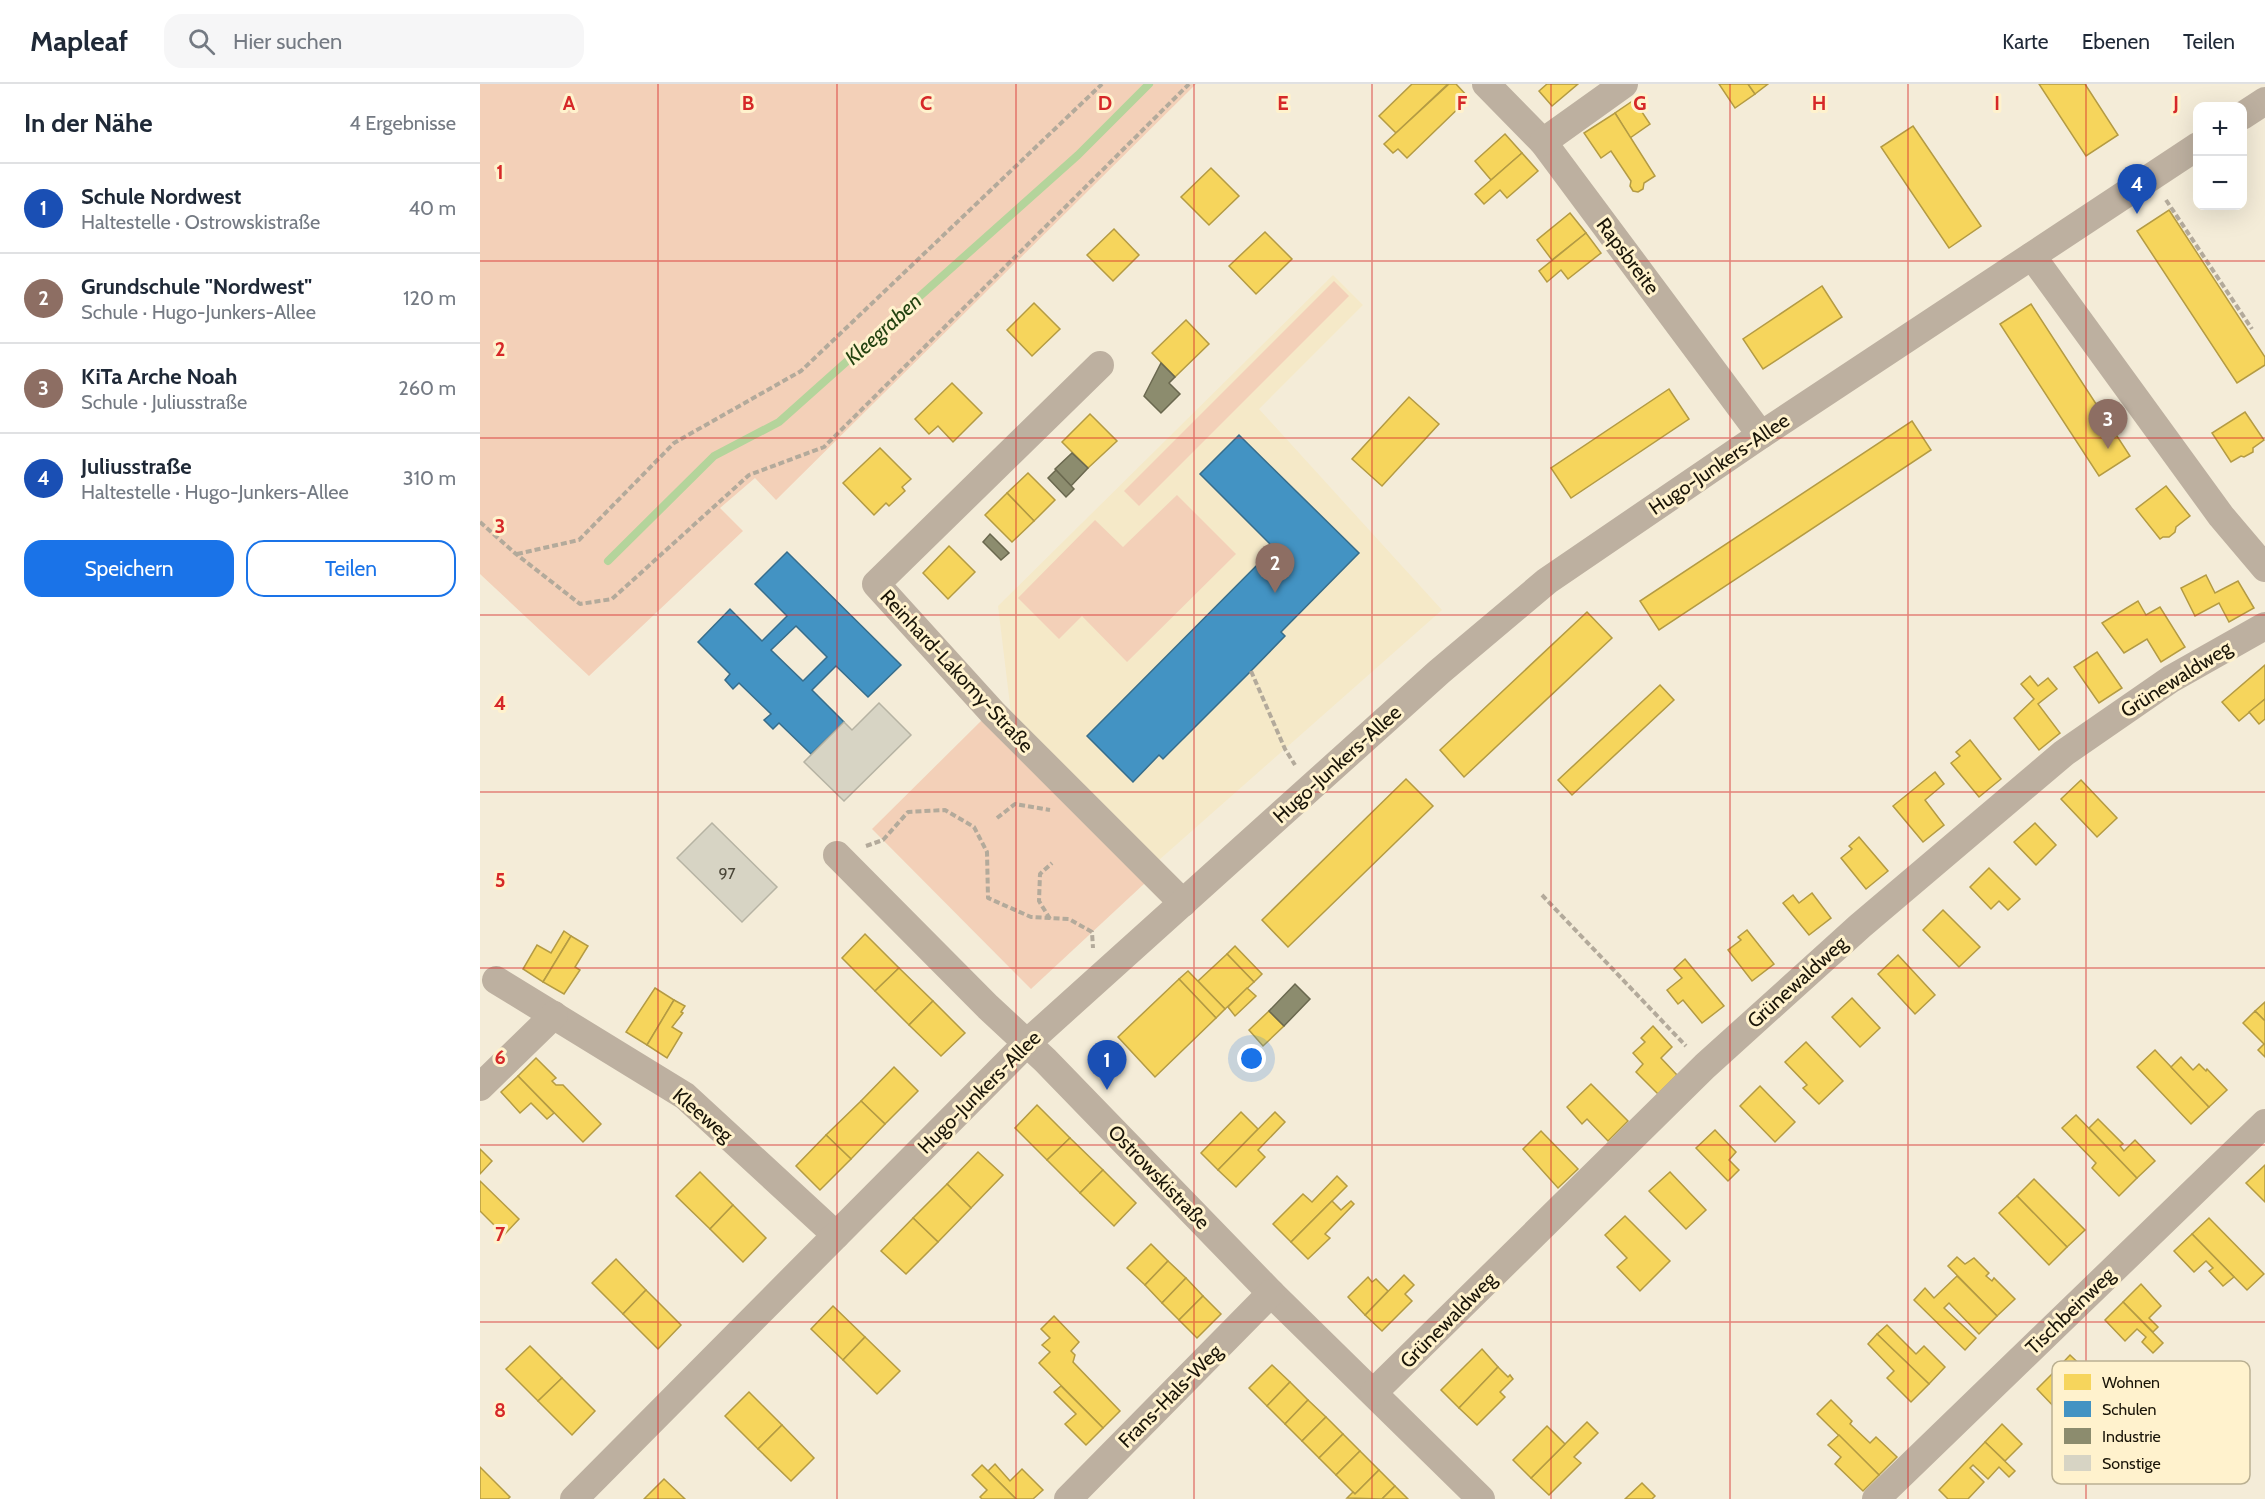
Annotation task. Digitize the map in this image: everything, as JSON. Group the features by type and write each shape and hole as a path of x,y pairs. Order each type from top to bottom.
{"street":[{"name":"Rapsbreite","path":"1486,84 1543,142 1761,435"},
{"path":"1543,142 1624,84"},
{"path":"2247,113 2265,101"},
{"name":"Hugo-Junkers-Allee","path":"574,1499 1027,1043 1439,672 1547,581 1761,435 2193,149"},
{"path":"2032,255 2222,516 2265,568"},
{"name":"Reinhard-Lakomy-Straße","path":"1100,365 876,584 993,713 1183,903"},
{"name":"Grünewaldweg","path":"1374,1392 1705,1066 1860,926 2064,753 2171,679 2265,626"},
{"name":"Ostrowskistraße","path":"837,855 988,1007 1027,1043 1271,1293 1481,1499"},
{"name":"Kleeweg","path":"495,980 685,1096 836,1235"},
{"path":"480,1087 554,1015"},
{"name":"Tischbeinweg","path":"1876,1499 2265,1123"},
{"name":"Frans-Hals-Weg","path":"1068,1499 1271,1293"}],"path":[{"path":"516,554 579,540 674,443 801,371 1102,84"},
{"path":"480,522 516,554 580,603 612,599 749,475 824,447 1189,84"},
{"path":"2163,197 2252,329"},
{"path":"1251,671 1285,749 1298,771"},
{"path":"998,819 1015,804 1077,814 1086,806"},
{"path":"837,855 883,840 908,812 945,810 974,827 987,852 988,898 1031,917 1069,919 1092,932 1093,954"},
{"path":"1051,919 1040,901 1040,874 1052,863"},
{"path":"1542,895 1705,1066"}],"shaded area":[{"path":"480,84 1196,84 776,500 755,478 720,508 743,531 589,676 480,574"},
{"path":"1333,275 1363,305 1259,409 1442,610 1159,860 1011,713 998,606"},
{"path":"1334,281 1349,296 1139,506 1124,491"},
{"path":"1177,495 1236,554 1127,662 1082,616 1059,639 1018,598 1095,520 1123,547"},
{"path":"983,719 1145,883 1031,989 872,829"}],"building: Wohnen":[{"path":"1412,84 1448,84 1396,133 1379,116"},
{"path":"1449,84 1456,84 1469,98 1407,158 1398,149 1393,153 1384,144"},
{"path":"1547,84 1578,84 1552,106 1539,91"},
{"path":"1719,84 1748,84 1755,94 1735,108"},
{"path":"1748,84 1768,84 1755,94"},
{"path":"2039,84 2085,84 2118,135 2086,156"},
{"path":"1634,100 1650,124 1630,138 1615,113"},
{"path":"1615,113 1655,176 1644,183 1643,189 1638,192 1633,191 1630,186 1631,181 1611,151 1601,158 1584,133"},
{"path":"1913,126 1981,226 1949,248 1881,147"},
{"path":"1505,134 1522,153 1491,180 1475,161"},
{"path":"1522,153 1538,171 1507,198 1500,190 1484,204 1475,194"},
{"path":"1211,168 1239,196 1209,225 1181,197"},
{"path":"2169,210 2265,357 2265,365 2237,383 2137,231"},
{"path":"1570,213 1586,233 1552,260 1537,240"},
{"path":"1114,229 1139,255 1113,281 1087,255"},
{"path":"1265,232 1292,259 1256,294 1229,266"},
{"path":"1586,233 1601,253 1568,279 1561,270 1547,282 1539,271"},
{"path":"1822,286 1842,317 1763,369 1743,339"},
{"path":"1034,303 1060,329 1032,356 1007,330"},
{"path":"2031,304 2130,456 2099,476 2000,324"},
{"path":"1186,320 1209,344 1175,377 1152,353"},
{"path":"952,383 982,413 953,442 938,426 929,434 915,419"},
{"path":"1669,389 1689,419 1571,498 1551,468"},
{"path":"1409,397 1439,424 1382,486 1352,459"},
{"path":"2245,412 2264,440 2253,448 2253,452 2231,462 2212,433"},
{"path":"1090,414 1117,441 1088,468 1062,442"},
{"path":"1912,421 1931,450 1659,630 1640,601"},
{"path":"880,448 911,479 902,487 905,491 889,506 886,503 874,515 843,483"},
{"path":"1028,473 1055,500 1034,521 1007,493"},
{"path":"2166,486 2190,516 2176,527 2175,532 2169,537 2160,539 2136,509"},
{"path":"1007,493 1034,521 1012,542 985,515"},
{"path":"949,546 975,572 948,599 923,573"},
{"path":"2206,575 2215,593 2238,581 2254,608 2229,622 2219,603 2195,616 2181,588"},
{"path":"2138,601 2146,615 2160,607 2185,647 2161,662 2147,639 2124,653 2102,623"},
{"path":"1587,612 1612,638 1464,777 1440,750"},
{"path":"2097,652 2122,688 2099,703 2074,667"},
{"path":"2265,665 2265,699 2239,721 2222,702"},
{"path":"2030,676 2038,686 2048,678 2057,689 2038,704 2060,733 2039,750 2014,718 2034,699 2021,684"},
{"path":"1660,685 1674,700 1572,795 1558,780"},
{"path":"2265,699 2265,719 2259,724 2249,712"},
{"path":"1970,740 2001,779 1979,797 1951,763 1960,756 1956,752"},
{"path":"1935,772 1944,784 1925,800 1944,825 1923,842 1893,806"},
{"path":"1406,779 1433,806 1288,947 1262,920"},
{"path":"2081,780 2117,818 2097,837 2061,799"},
{"path":"2035,823 2056,845 2036,865 2014,842"},
{"path":"1859,837 1888,871 1866,889 1841,858 1852,849 1849,846"},
{"path":"1989,868 2020,899 2008,910 1999,901 1991,909 1970,887"},
{"path":"1812,893 1831,918 1809,935 1783,903 1793,895 1799,903"},
{"path":"1943,910 1980,947 1959,967 1923,930"},
{"path":"1747,930 1774,964 1752,981 1728,950 1741,940 1738,937"},
{"path":"564,931 571,936 543,982 523,969 537,945 551,953"},
{"path":"865,934 899,968 875,991 842,958"},
{"path":"571,936 588,946 575,967 580,970 564,994 543,982"},
{"path":"1235,946 1262,974 1254,982 1227,954"},
{"path":"1227,954 1254,982 1225,1009 1198,981"},
{"path":"1898,955 1935,995 1915,1014 1878,974"},
{"path":"1685,959 1724,1006 1702,1023 1683,1000 1678,1004 1667,990 1682,978 1674,969"},
{"path":"899,968 933,1001 909,1025 875,991"},
{"path":"1188,971 1225,1009 1216,1018 1179,979"},
{"path":"1179,979 1216,1018 1155,1077 1118,1037"},
{"path":"655,988 674,1000 647,1045 626,1032"},
{"path":"1247,988 1256,996 1235,1016 1228,1007"},
{"path":"1852,998 1880,1028 1860,1047 1832,1017"},
{"path":"674,1000 685,1006 681,1012 683,1013 672,1027 682,1033 667,1058 647,1045"},
{"path":"933,1001 965,1033 941,1056 909,1025"},
{"path":"2265,1002 2265,1021 2255,1011"},
{"path":"1269,1011 1284,1026 1263,1046 1249,1030"},
{"path":"2255,1011 2265,1021 2265,1057 2258,1050 2264,1044 2243,1023"},
{"path":"1653,1026 1672,1047 1661,1058 1677,1075 1658,1094 1636,1072 1643,1064 1633,1053 1645,1042 1641,1038"},
{"path":"1806,1042 1843,1081 1819,1104 1803,1088 1807,1085 1785,1062"},
{"path":"2155,1050 2209,1107 2191,1124 2137,1067"},
{"path":"2181,1057 2193,1070 2199,1064 2206,1071 2207,1069 2227,1090 2209,1107 2171,1067"},
{"path":"536,1058 556,1078 552,1081 556,1085 563,1085 601,1124 583,1142 518,1076"},
{"path":"894,1067 918,1091 885,1124 861,1101"},
{"path":"518,1076 554,1113 547,1119 531,1103 520,1113 501,1092"},
{"path":"1591,1084 1628,1121 1608,1141 1587,1119 1582,1124 1567,1107"},
{"path":"1760,1086 1795,1122 1775,1142 1740,1106"},
{"path":"861,1101 885,1124 851,1159 826,1135"},
{"path":"1037,1105 1070,1138 1047,1160 1015,1128"},
{"path":"1241,1112 1258,1129 1218,1170 1201,1153"},
{"path":"1275,1112 1285,1122 1258,1150 1265,1157 1236,1187 1218,1170"},
{"path":"2076,1115 2137,1178 2119,1196 2092,1168 2096,1163 2062,1128"},
{"path":"2098,1119 2123,1144 2120,1146 2124,1151 2135,1140 2155,1161 2137,1178 2089,1128"},
{"path":"1715,1130 1736,1152 1729,1160 1739,1170 1728,1181 1696,1148"},
{"path":"1541,1131 1578,1169 1558,1188 1523,1149"},
{"path":"826,1135 851,1159 820,1190 796,1166"},
{"path":"1070,1138 1103,1170 1080,1193 1047,1160"},
{"path":"480,1149 492,1161 480,1174"},
{"path":"978,1152 1003,1175 971,1208 947,1184"},
{"path":"2265,1165 2265,1202 2246,1183"},
{"path":"1103,1170 1136,1203 1114,1226 1080,1193"},
{"path":"700,1172 733,1205 710,1229 676,1196"},
{"path":"1670,1172 1706,1210 1686,1229 1649,1191"},
{"path":"1337,1176 1347,1186 1291,1242 1273,1224 1303,1194 1312,1202"},
{"path":"2034,1179 2085,1230 2067,1247 2017,1196"},
{"path":"480,1181 519,1219 504,1235 480,1211"},
{"path":"947,1184 971,1208 938,1242 913,1218"},
{"path":"2017,1196 2067,1247 2049,1265 1999,1213"},
{"path":"1332,1201 1341,1210 1351,1201 1354,1204 1325,1234 1330,1238 1308,1259 1291,1242"},
{"path":"733,1205 766,1238 743,1262 710,1229"},
{"path":"1625,1216 1670,1261 1640,1291 1617,1267 1627,1258 1605,1235"},
{"path":"913,1218 938,1242 906,1274 881,1251"},
{"path":"2209,1218 2264,1274 2247,1290 2192,1234"},
{"path":"2192,1234 2234,1277 2223,1286 2209,1271 2213,1268 2206,1261 2194,1272 2174,1251"},
{"path":"1151,1244 1168,1261 1145,1285 1127,1268"},
{"path":"1957,1257 1965,1264 1974,1258 1989,1273 1986,1276 1992,1281 1994,1278 2015,1299 1997,1316 1948,1266"},
{"path":"616,1259 646,1290 623,1314 592,1283"},
{"path":"1168,1261 1186,1278 1162,1303 1145,1285"},
{"path":"1404,1275 1414,1285 1405,1294 1412,1301 1382,1331 1365,1315"},
{"path":"1957,1276 1997,1316 1979,1334 1949,1303 1944,1308 1976,1338 1965,1350 1914,1300 1925,1288 1934,1298"},
{"path":"1368,1277 1372,1282 1376,1279 1388,1291 1365,1315 1348,1297"},
{"path":"1186,1278 1203,1296 1179,1320 1162,1303"},
{"path":"2141,1284 2161,1306 2149,1318 2158,1327 2153,1332 2123,1302"},
{"path":"646,1290 681,1325 658,1349 623,1314"},
{"path":"1203,1296 1221,1314 1197,1338 1179,1320"},
{"path":"2123,1302 2163,1343 2153,1353 2142,1342 2146,1337 2137,1329 2125,1341 2105,1320"},
{"path":"833,1306 865,1337 843,1360 811,1329"},
{"path":"1054,1316 1079,1342 1071,1351 1075,1355 1073,1362 1120,1411 1103,1428 1039,1363 1050,1352 1042,1345 1050,1338 1041,1329"},
{"path":"1887,1325 1916,1354 1924,1346 1945,1367 1929,1384 1877,1334"},
{"path":"1877,1334 1929,1384 1911,1402 1887,1378 1894,1371 1868,1344"},
{"path":"865,1337 900,1371 877,1394 843,1360"},
{"path":"530,1346 562,1378 538,1401 506,1369"},
{"path":"1482,1349 1498,1367 1459,1408 1441,1390"},
{"path":"2070,1355 2076,1361 2064,1361"},
{"path":"1272,1365 1290,1382 1267,1406 1249,1388"},
{"path":"1498,1367 1513,1379 1500,1392 1505,1397 1477,1425 1459,1408"},
{"path":"2052,1374 2052,1405 2037,1389"},
{"path":"562,1378 595,1411 572,1435 538,1401"},
{"path":"1290,1382 1308,1400 1285,1424 1267,1406"},
{"path":"1061,1386 1103,1428 1086,1445 1065,1424 1076,1414 1054,1392"},
{"path":"749,1392 782,1425 758,1449 725,1416"},
{"path":"1308,1400 1326,1417 1302,1441 1285,1424"},
{"path":"1831,1400 1852,1421 1850,1424 1870,1443 1876,1437 1897,1457 1879,1475 1817,1414"},
{"path":"1326,1417 1343,1434 1319,1458 1302,1441"},
{"path":"1587,1422 1598,1433 1574,1457 1581,1463 1549,1495 1531,1478"},
{"path":"2002,1424 2022,1444 2005,1461 1985,1442"},
{"path":"782,1425 814,1458 791,1481 758,1449"},
{"path":"1547,1426 1565,1444 1531,1478 1513,1460"},
{"path":"1343,1434 1360,1451 1336,1475 1319,1458"},
{"path":"1839,1435 1879,1475 1863,1491 1835,1464 1841,1457 1828,1445"},
{"path":"1985,1442 2015,1471 2009,1477 1999,1467 1988,1479 1973,1465 1970,1468 1984,1482 1968,1499 1948,1499 1939,1490"},
{"path":"1360,1451 1379,1470 1355,1494 1336,1475"},
{"path":"995,1464 1010,1481 1022,1469 1043,1490 1033,1499 1016,1499 988,1471"},
{"path":"982,1465 1016,1499 982,1499 980,1497 987,1490 972,1475"},
{"path":"480,1467 510,1497 508,1499 480,1499"},
{"path":"1379,1470 1395,1486 1382,1499 1347,1498 1353,1492 1355,1494"},
{"path":"664,1479 685,1499 644,1499"},
{"path":"1642,1483 1655,1496 1652,1499 1625,1499"},
{"path":"1395,1486 1408,1499 1382,1499"}],"building: Schulen":[{"path":"1239,435 1359,553 1281,632 1285,636 1251,671 1163,759 1159,755 1133,782 1087,736 1274,548 1200,474"},
{"path":"787,552 901,665 868,697 836,666 812,690 844,722 811,754 779,723 773,729 764,720 771,714 739,683 733,689 725,680 730,674 698,642 730,609 762,641 787,616 755,584","holes":["796,626 827,657 803,681 771,650"]}],"building: Industrie":[{"path":"1161,363 1175,377 1169,383 1180,394 1161,413 1144,396"},
{"path":"1072,453 1088,468 1071,486 1055,469"},
{"path":"1056,470 1074,489 1066,497 1048,478"},
{"path":"990,534 1009,553 1001,560 983,542"},
{"path":"1295,984 1310,999 1284,1026 1269,1011"}],"building: Sonstige":[{"path":"879,703 911,735 844,801 804,762 844,722 852,730"},
{"path":"712,823 777,887 742,922 677,858"}],"waterway":[{"name":"Kleegraben","path":"608,561 714,456 779,422 1078,155 1149,84"}],"place":[{"name":"Juliusstraße","path":"2137,214"},
{"name":"KiTa Arche Noah","path":"2108,449"},
{"name":"Grundschule \"Nordwest\"","path":"1275,593"},
{"name":"Schule Nordwest","path":"1107,1090"}]}
